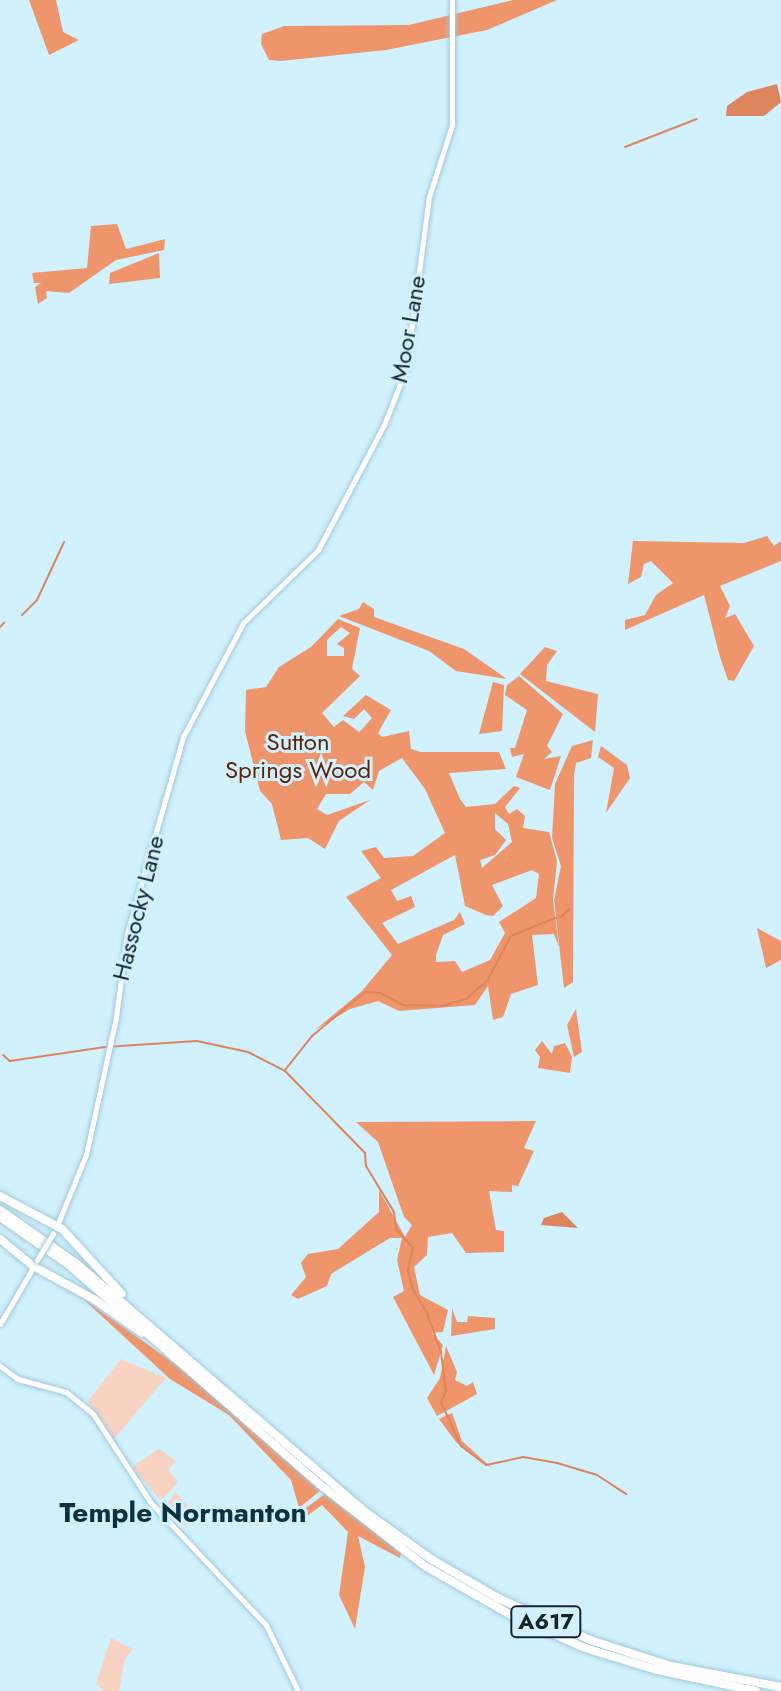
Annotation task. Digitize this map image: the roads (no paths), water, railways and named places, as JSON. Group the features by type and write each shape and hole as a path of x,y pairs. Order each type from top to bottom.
{"highway":[{"path":"0,1196 55,1229 174,1346"},
{"name":"A617","path":"0,1210 77,1264 174,1346 326,1484"},
{"name":"A617","path":"0,1217 69,1265 425,1566 509,1614 585,1648 657,1670 756,1691"},
{"path":"0,1239 95,1300 178,1360"},
{"name":"A617","path":"338,1494 431,1559 531,1615 671,1666 781,1687"}],"main road":[{"name":"Moor Lane","path":"307,562 384,425 406,369 428,202 452,125 452,0"},
{"name":"Hassocky Lane","path":"0,1324 55,1229 86,1155 116,1017 127,934 174,764 243,623 272,592 307,562"},
{"path":"0,1366 18,1379 66,1392 93,1414 151,1503 266,1625 298,1691"}],"waterway":[{"path":"625,147 697,119"},
{"path":"22,615 37,600 64,542"},
{"path":"0,627 4,623"},
{"path":"561,917 569,909"},
{"path":"285,1070 312,1036 365,992 381,993 403,1005 442,1006 466,999 487,981 511,936 555,918"},
{"path":"3,1055 10,1061 105,1047 197,1041 248,1052 285,1071 365,1153 366,1166 394,1212 396,1229 413,1248 408,1270 412,1288 427,1313 441,1352 446,1391 441,1402 461,1446 486,1465 523,1457 557,1463 597,1475 626,1494"}],"district":[{"name":"Temple Normanton","path":"183,1513"}],"park label":[{"name":"Sutton Springs Wood","path":"298,756"}]}
